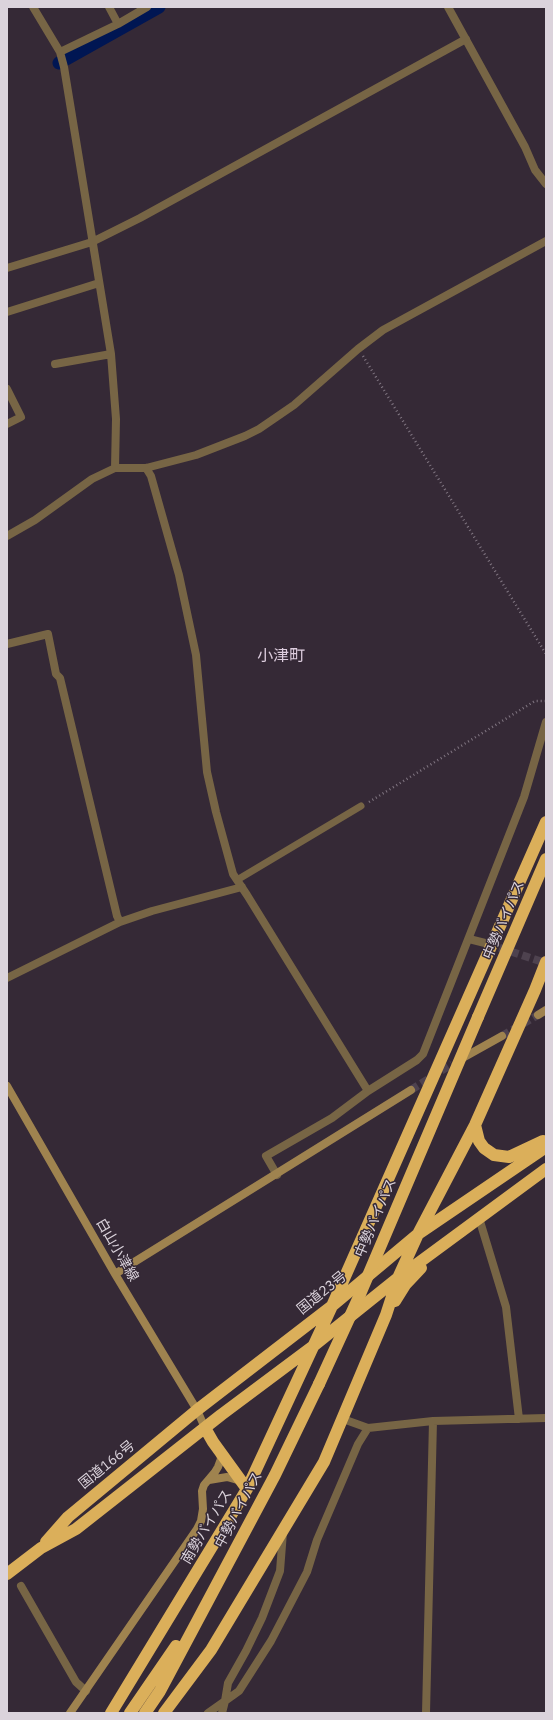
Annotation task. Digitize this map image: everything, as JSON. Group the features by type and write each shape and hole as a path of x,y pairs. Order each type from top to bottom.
{"highway":[{"name":"南勢バイパス","path":"111,1713 244,1485 312,1347 332,1306 546,822"},
{"name":"中勢バイパス","path":"145,1713 160,1691 275,1475 319,1384 358,1299 546,859"},
{"path":"164,1713 211,1650 324,1462 386,1315 398,1278 418,1234 475,1125 546,962"},
{"path":"475,1125 479,1141 484,1148 494,1155 509,1157 546,1139"},
{"name":"国道23号","path":"197,1410 332,1306 418,1234 546,1146"},
{"path":"244,1485 205,1428 312,1347 398,1278 546,1169"},
{"path":"386,1315 405,1285 458,1234"},
{"name":"国道166号","path":"41,1548 68,1517 197,1410"},
{"name":"国道166号","path":"7,1574 41,1548 76,1529 205,1428"},
{"name":"中勢バイパス","path":"130,1713 151,1684 218,1582"}],"street":[{"path":"33,7 60,53 64,67 111,354 116,419 115,468"},
{"path":"110,7 118,24"},
{"path":"60,53 118,24 147,7"},
{"path":"448,7 535,170 546,184"},
{"path":"7,268 92,242 154,210 466,39"},
{"path":"7,536 35,520 92,479 115,468 146,468 196,455 259,429 294,405 358,349 395,322 546,241"},
{"path":"7,312 99,283"},
{"path":"54,364 111,354"},
{"path":"7,389 21,417 7,424"},
{"path":"146,468 151,476 179,576 196,655 207,772 233,874 368,1092"},
{"path":"7,644 48,634 56,674 60,678 115,908 120,922"},
{"path":"277,1175 266,1156 332,1118 417,1060 423,1054 524,797 546,722"},
{"path":"7,978 120,922 152,911 242,887"},
{"path":"469,939 485,943"},
{"path":"538,1015 546,1010"},
{"path":"452,1064 502,1036"},
{"name":"白山小津線","path":"7,1086 115,1274 197,1410 205,1428"},
{"path":"115,1274 277,1175 411,1090"},
{"path":"479,1218 506,1308 519,1419"},
{"path":"343,1419 368,1428 433,1421 546,1418"},
{"path":"426,1713 433,1421"},
{"path":"208,1713 239,1691 271,1641 307,1572 317,1540 358,1444 368,1428"},
{"path":"70,1713 197,1529 201,1521 203,1509 202,1491 218,1467 220,1452"},
{"path":"208,1480 227,1478 244,1485"},
{"path":"222,1713 228,1683 262,1618 280,1571 282,1532"},
{"path":"21,1586 76,1682 86,1691"}],"lane":[{"path":"237,880 362,806"}],"path":[{"path":"358,349 546,654"},
{"path":"362,806 535,701 546,701"}],"waterway":[{"path":"59,63 159,7"}],"tunnel":[{"path":"488,944 546,963"},
{"path":"502,1036 538,1015"},
{"path":"411,1090 452,1064"}],"district":[{"name":"小津町","path":"281,656"}]}
